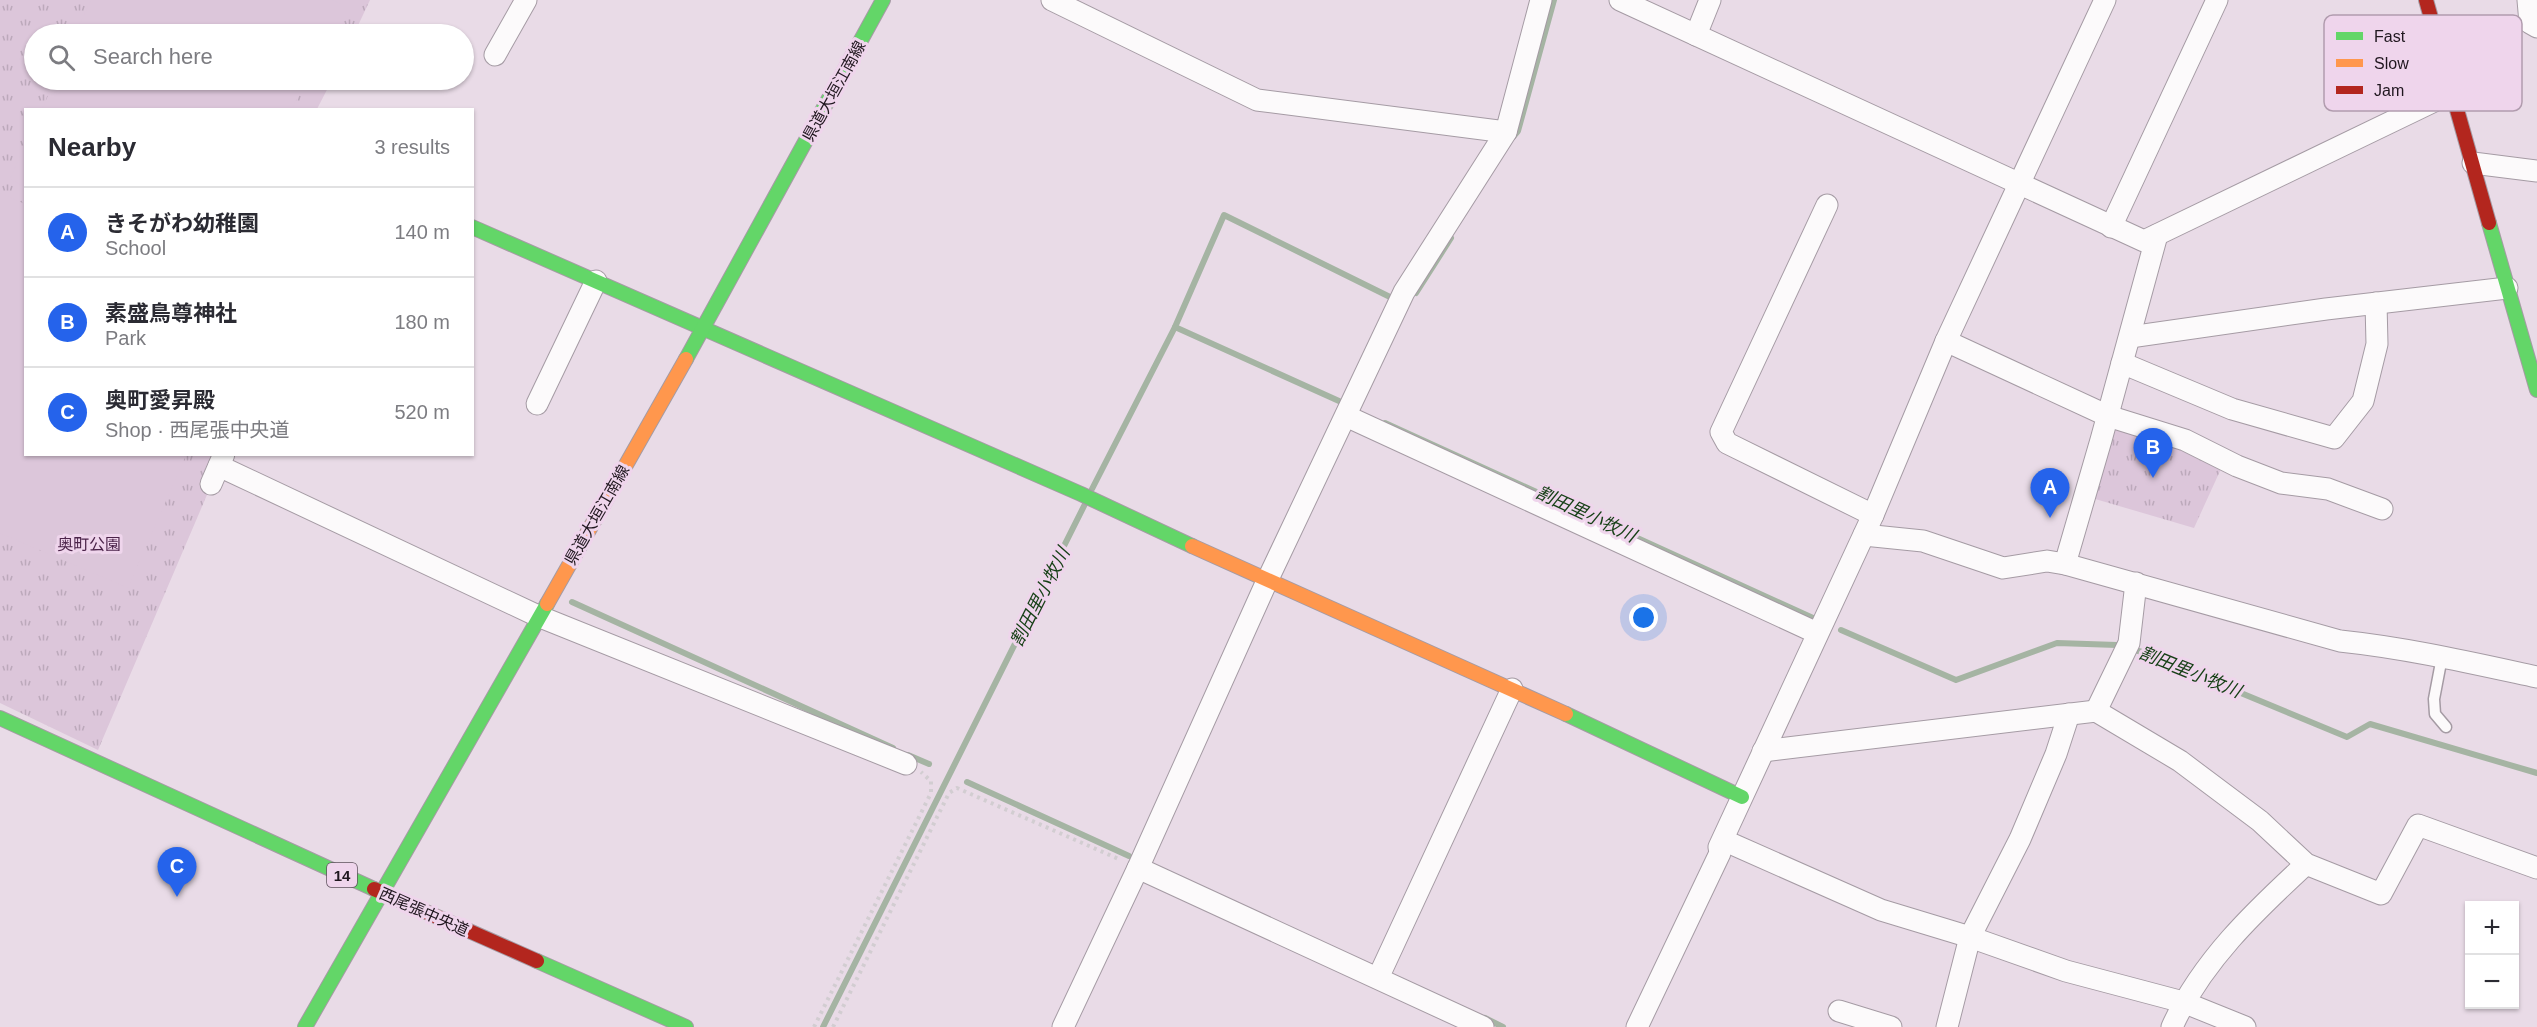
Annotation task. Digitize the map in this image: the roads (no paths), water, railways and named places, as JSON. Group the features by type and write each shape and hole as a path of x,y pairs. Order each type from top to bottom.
{"main road":[{"name":"県道大垣江南線","path":"305,1027 704,328 883,0"},
{"path":"2426,0 2430,15"},
{"path":"2457,111 2507,288 2527,321 2537,390"},
{"path":"474,228 1082,494 1267,581 1512,689 1742,797"},
{"name":"西尾張中央道","path":"0,718 380,892 686,1027"}],"street":[{"path":"495,55 526,0"},
{"path":"1052,0 1257,100 1506,132"},
{"path":"1063,1027 1138,868 1267,581 1404,292 1506,132 1541,0"},
{"path":"1620,0 2144,241 2414,111"},
{"path":"1696,35 1710,0"},
{"path":"1637,1027 1720,853 1719,848 1742,797 1873,515 1946,341 2105,0"},
{"path":"2111,227 2217,0"},
{"path":"2528,0 2530,23 2537,27"},
{"path":"2473,163 2537,171"},
{"path":"1827,205 1721,432 1727,443 1873,515"},
{"path":"2065,564 2157,235"},
{"path":"537,404 596,281"},
{"path":"2130,337 2376,303 2507,288"},
{"path":"2122,363 2232,409 2334,438 2363,401 2377,344 2376,303"},
{"path":"1946,341 2108,416 2185,440 2237,466 2281,483 2328,489 2382,509"},
{"path":"1346,416 1817,633"},
{"path":"218,468 538,616 906,765"},
{"path":"1864,535 1923,541 2003,568 2047,561 2065,564 2340,641 2378,645 2537,677"},
{"path":"2096,711 2127,648 2136,583"},
{"path":"1378,978 1512,689"},
{"path":"1763,751 2096,711 2180,761 2260,821 2306,864 2382,894 2418,825 2537,868"},
{"path":"1947,1027 1970,937 2020,839 2056,754 2069,714"},
{"path":"1723,840 1881,910 1970,937 2066,971 2183,1002 2246,1027"},
{"path":"2172,1027 2183,1002 2224,947 2264,903 2306,864"},
{"path":"1138,868 1483,1027"},
{"path":"1839,1011 1891,1027"}],"lane":[{"path":"2442,657 2434,699 2435,714 2446,726"}],"waterway":[{"path":"1513,137 1518,131 1554,0"},
{"path":"1175,327 1224,215 1390,297"},
{"path":"1416,293 1451,238"},
{"name":"割田里小牧川","path":"1092,489 1175,327 1339,401"},
{"name":"割田里小牧川","path":"1385,423 1813,618"},
{"name":"割田里小牧川","path":"823,1027 1085,504"},
{"path":"572,602 893,748"},
{"name":"割田里小牧川","path":"1841,630 1956,680 2057,643 2117,645 2142,652 2347,737 2370,724 2537,773"},
{"path":"908,755 929,764"},
{"path":"967,782 1129,856"},
{"path":"1485,1018 1503,1027"}],"place":[{"name":"素盛鳥尊神社","path":"2153,478"},
{"name":"きそがわ幼稚園","path":"2050,518"},
{"name":"奥町愛昇殿","path":"177,897"}],"park label":[{"name":"奥町公園","path":"89,544"}]}
